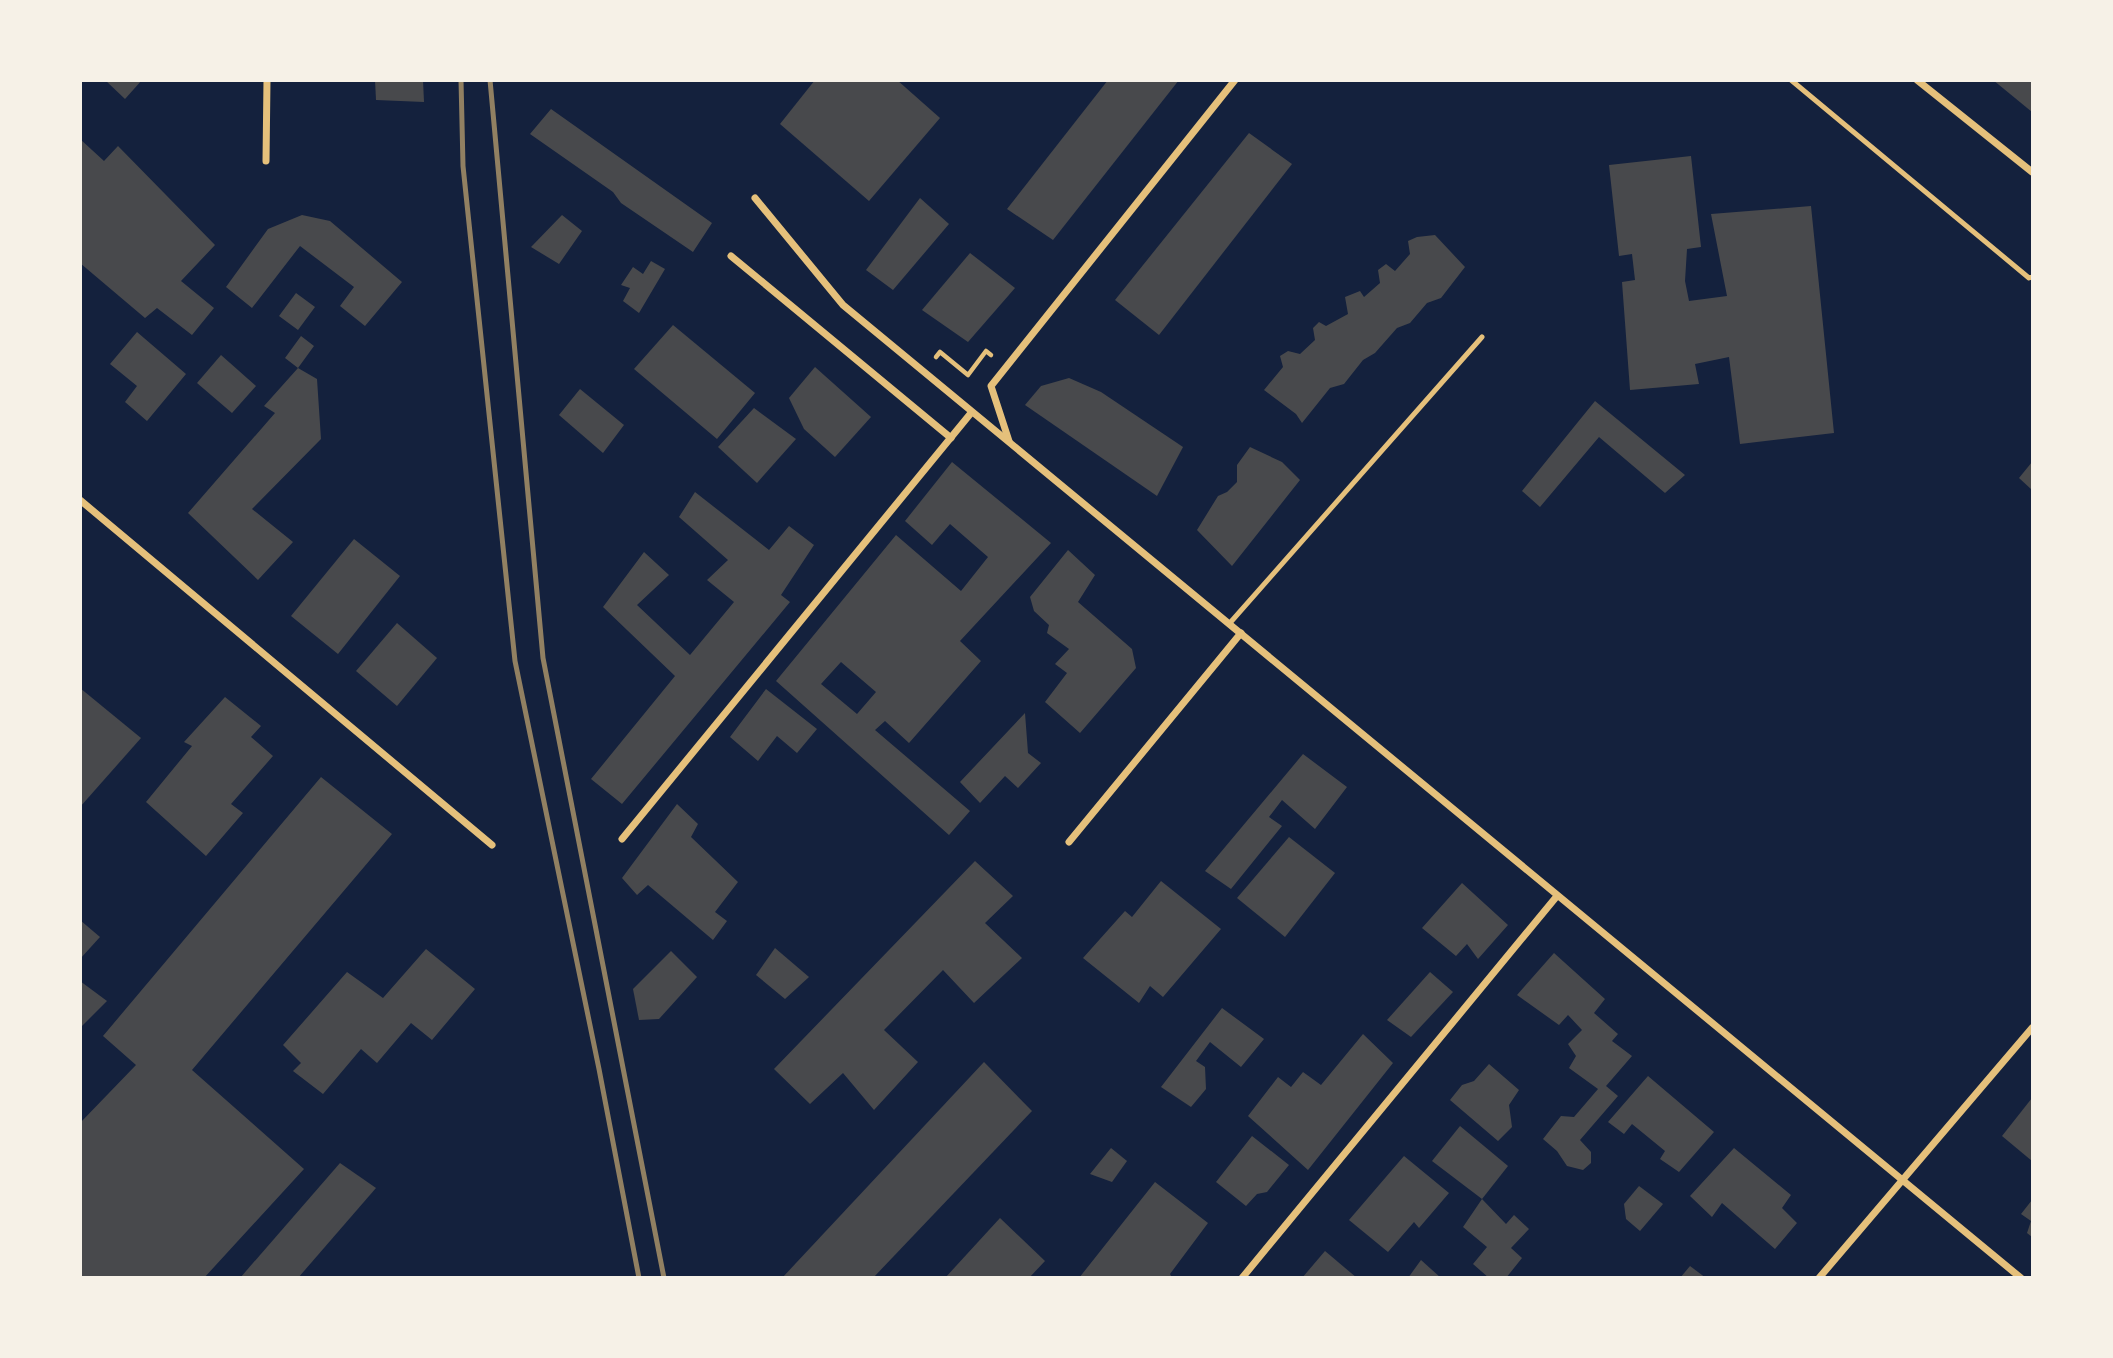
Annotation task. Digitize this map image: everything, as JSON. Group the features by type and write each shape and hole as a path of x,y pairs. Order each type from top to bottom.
{"street":[{"path":"266,162 267,80"},
{"path":"1009,442 991,386 1235,80"},
{"path":"1917,80 2032,172"},
{"path":"755,198 843,305 2021,1278"},
{"path":"731,256 951,438"},
{"path":"622,839 971,413"},
{"path":"80,500 492,845"},
{"path":"1069,842 1241,634"},
{"path":"1242,1278 1557,897"},
{"path":"1819,1278 2032,1028"}],"lane":[{"path":"1791,80 2029,278 2032,277"},
{"path":"1229,624 1482,337"}],"path":[{"path":"922,372 940,352 968,375 986,351 1004,367"}],"building":[{"path":"105,80 142,80 125,99"},
{"path":"375,80 423,80 424,102 376,100"},
{"path":"815,80 897,80 940,118 869,201 780,124"},
{"path":"1108,80 1179,80 1053,240 1007,209"},
{"path":"1993,80 2032,80 2032,112"},
{"path":"551,109 712,223 693,252 621,203 613,192 530,134"},
{"path":"1249,133 1292,164 1159,335 1115,300"},
{"path":"80,139 104,161 118,146 215,245 181,281 214,308 192,335 157,308 145,318 80,263"},
{"path":"1691,156 1701,247 1687,249 1685,281 1689,301 1727,296 1711,214 1811,206 1834,433 1740,444 1729,357 1695,364 1699,384 1630,390 1622,282 1635,280 1632,254 1619,256 1609,165"},
{"path":"920,198 949,224 893,290 866,270"},
{"path":"302,215 330,221 402,282 365,326 340,306 354,287 300,246 252,308 226,287 268,229"},
{"path":"562,215 582,231 559,264 531,247"},
{"path":"1435,235 1465,267 1441,298 1427,303 1410,323 1397,328 1375,353 1363,360 1344,384 1330,388 1302,423 1296,414 1264,390 1283,367 1280,356 1288,351 1300,354 1315,340 1313,328 1319,322 1326,326 1348,314 1345,297 1360,291 1364,297 1380,283 1378,270 1386,264 1395,271 1410,254 1408,241"},
{"path":"970,253 1015,288 968,342 922,310"},
{"path":"651,261 665,269 639,313 623,301 630,288 621,285 633,267 643,274"},
{"path":"296,293 315,307 298,330 279,316"},
{"path":"673,325 755,393 717,439 634,369"},
{"path":"137,332 186,374 147,421 125,402 137,386 110,364"},
{"path":"301,336 314,346 298,368 285,358"},
{"path":"221,355 256,386 232,413 197,383"},
{"path":"815,367 871,417 835,457 804,429 789,398"},
{"path":"298,368 317,379 321,439 252,509 293,542 258,580 188,513 275,413 264,406"},
{"path":"1069,378 1101,392 1183,447 1157,496 1025,405 1041,386"},
{"path":"580,389 624,425 603,453 559,415"},
{"path":"1595,401 1685,475 1665,493 1599,437 1540,507 1522,491"},
{"path":"754,408 796,439 757,483 718,447"},
{"path":"1250,447 1282,462 1300,480 1232,566 1197,530 1218,496 1227,492 1237,482 1237,465"},
{"path":"952,462 1051,543 960,641 981,661 909,743 885,721 875,730 970,811 949,835 776,681 896,535 961,591 988,557 950,524 932,545 905,521","holes":["841,662 876,692 857,714 821,684"]},
{"path":"2032,462 2032,490 2019,478"},
{"path":"695,492 769,550 789,526 814,545 781,595 790,602 622,804 591,779 675,676 603,607 644,552 669,575 637,605 690,655 734,602 707,580 728,560 679,517"},
{"path":"354,539 400,576 338,654 291,616"},
{"path":"1068,550 1095,575 1078,602 1132,649 1136,668 1080,733 1045,702 1067,673 1055,664 1069,649 1047,633 1049,625 1034,611 1030,597"},
{"path":"397,623 437,658 397,706 356,671"},
{"path":"80,688 141,738 80,807"},
{"path":"766,689 817,729 797,753 777,736 758,761 730,737"},
{"path":"225,697 261,726 251,737 273,756 231,804 243,813 206,856 146,802 192,746 184,742"},
{"path":"1025,713 1028,753 1041,763 1018,788 1005,776 980,803 960,782"},
{"path":"1303,754 1347,787 1315,829 1282,800 1269,817 1282,826 1231,889 1205,871"},
{"path":"321,777 392,834 192,1070 304,1169 204,1278 80,1278 80,1123 136,1065 103,1036"},
{"path":"677,804 698,824 691,837 738,882 715,912 727,921 713,940 648,885 637,895 622,878"},
{"path":"1289,837 1335,873 1285,937 1237,898"},
{"path":"975,861 1013,896 985,923 1022,958 974,1003 943,970 884,1030 918,1062 874,1110 843,1073 810,1104 774,1069"},
{"path":"1161,881 1221,929 1163,997 1150,986 1139,1003 1083,958 1125,911 1132,917"},
{"path":"1462,883 1508,925 1478,959 1467,944 1456,956 1422,928"},
{"path":"80,920 100,937 80,959"},
{"path":"775,948 809,977 785,999 756,975"},
{"path":"426,949 475,989 432,1040 411,1023 377,1063 361,1049 323,1094 293,1071 301,1063 283,1045 347,972 383,998"},
{"path":"671,951 697,977 659,1019 639,1020 633,989"},
{"path":"1554,953 1605,999 1594,1013 1618,1034 1612,1041 1632,1056 1606,1086 1618,1096 1580,1140 1591,1152 1591,1163 1583,1170 1567,1166 1557,1151 1543,1139 1561,1116 1574,1117 1598,1089 1569,1068 1576,1056 1568,1044 1582,1030 1568,1015 1559,1025 1517,995"},
{"path":"1430,972 1453,992 1411,1037 1387,1020"},
{"path":"80,981 107,1001 80,1028"},
{"path":"1222,1008 1264,1039 1241,1067 1210,1042 1196,1061 1205,1067 1206,1089 1191,1107 1161,1087"},
{"path":"1363,1034 1393,1063 1308,1170 1248,1116 1278,1077 1291,1087 1303,1072 1321,1085"},
{"path":"984,1062 1032,1111 873,1278 782,1278"},
{"path":"1489,1064 1519,1090 1509,1105 1512,1127 1498,1141 1450,1100 1462,1085 1474,1081"},
{"path":"1648,1076 1714,1132 1679,1172 1660,1159 1665,1151 1632,1124 1624,1134 1608,1122"},
{"path":"2032,1098 2032,1161 2002,1136"},
{"path":"1460,1126 1508,1166 1482,1199 1432,1161"},
{"path":"1252,1136 1289,1165 1267,1192 1257,1194 1246,1206 1216,1182"},
{"path":"1111,1148 1127,1161 1112,1182 1090,1174"},
{"path":"1734,1148 1791,1195 1782,1208 1797,1223 1775,1249 1722,1203 1712,1217 1690,1196"},
{"path":"1404,1156 1449,1193 1419,1228 1414,1222 1388,1252 1349,1220"},
{"path":"340,1163 376,1188 298,1278 240,1278"},
{"path":"1155,1182 1208,1223 1170,1274 1172,1278 1079,1278"},
{"path":"1639,1186 1663,1204 1640,1231 1626,1219 1624,1204"},
{"path":"1482,1199 1506,1224 1514,1215 1529,1229 1511,1248 1522,1258 1506,1278 1489,1278 1473,1264 1487,1247 1463,1227"},
{"path":"2032,1200 2032,1237 2027,1233 2031,1221 2021,1214"},
{"path":"1000,1218 1045,1261 1029,1278 945,1278"},
{"path":"1325,1251 1357,1278 1302,1278"},
{"path":"1421,1260 1441,1278 1408,1278"},
{"path":"1690,1266 1706,1278 1680,1278"}],"railway":[{"path":"461,80 463,166 515,661 639,1278"},
{"path":"490,80 543,658 664,1278"}]}
